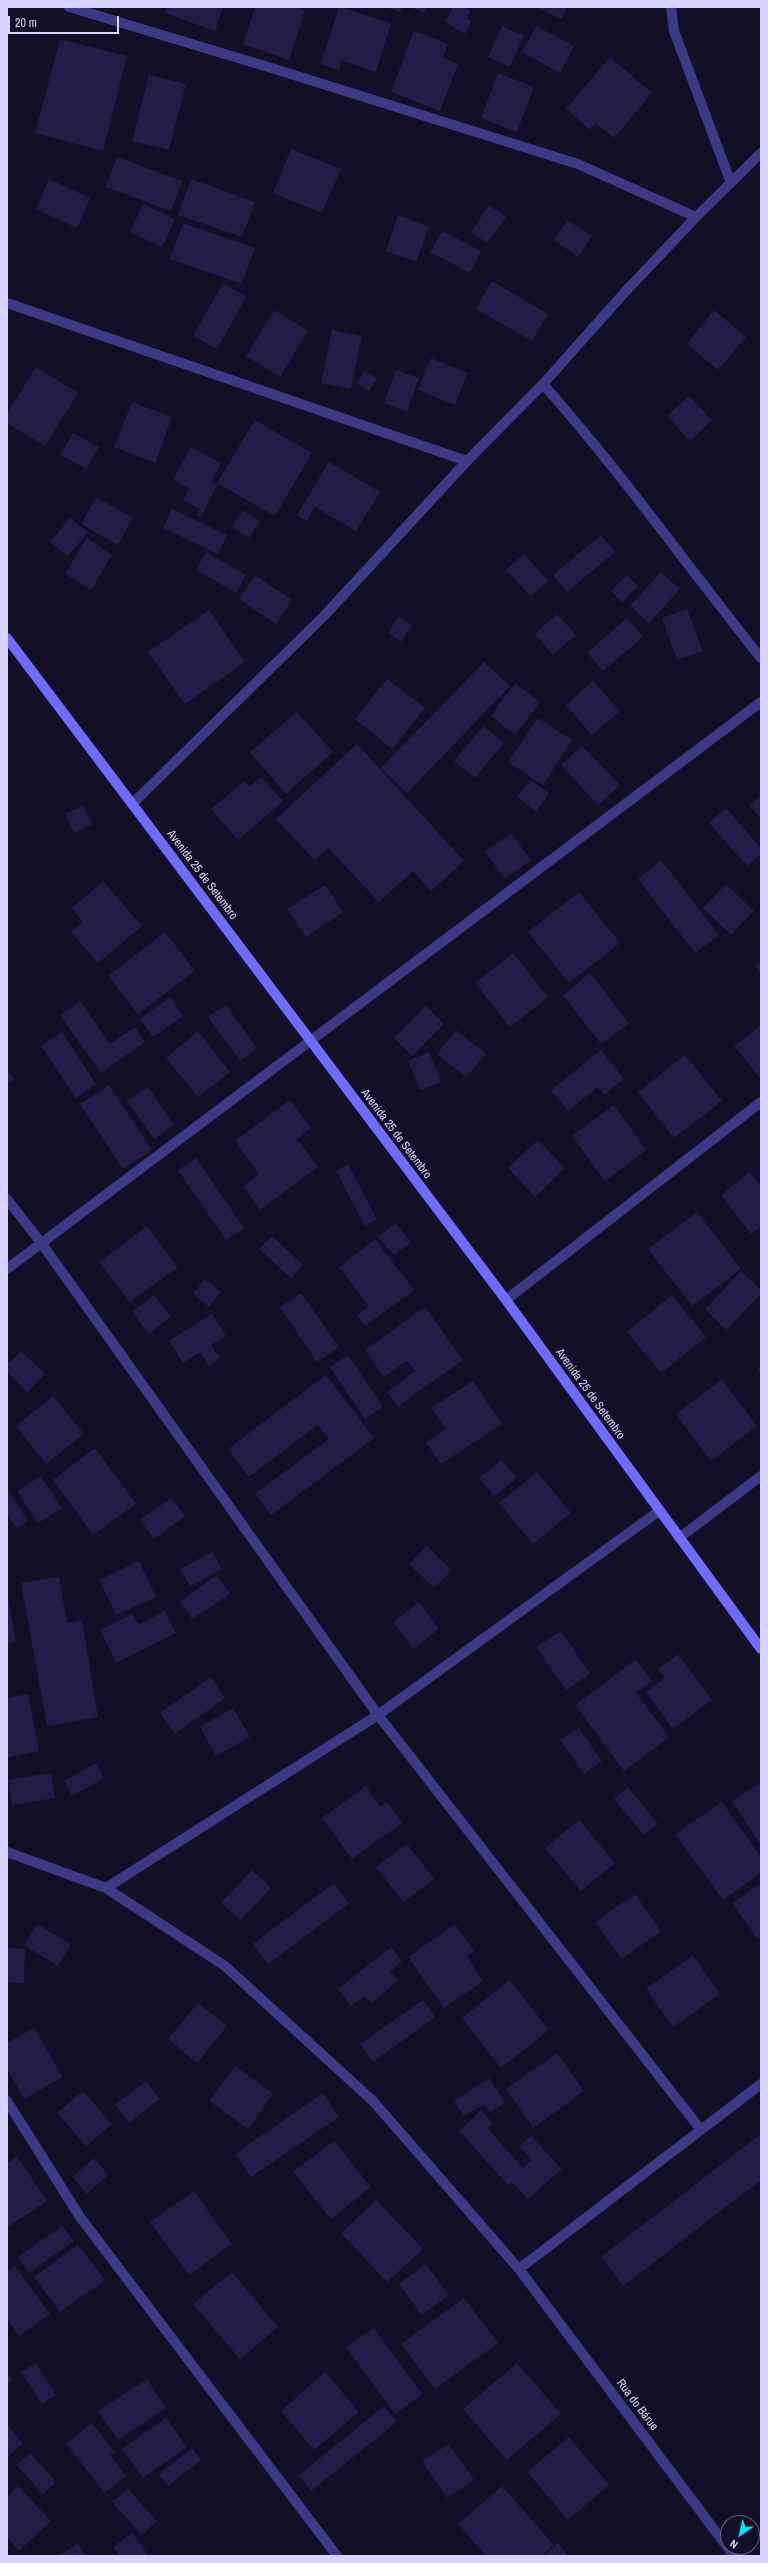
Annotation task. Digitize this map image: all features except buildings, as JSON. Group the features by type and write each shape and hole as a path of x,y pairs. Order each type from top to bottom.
{"street":[{"path":"69,7 286,72 578,164 696,217"},
{"path":"671,7 674,31 731,183"},
{"path":"132,804 324,616 467,461 543,384 696,217 761,153"},
{"path":"7,304 467,461"},
{"path":"543,384 583,429 761,658"},
{"name":"Avenida 25 de Setembro","path":"7,638 310,1043 506,1300 658,1511 761,1649"},
{"path":"7,1269 310,1043 761,702"},
{"path":"506,1300 761,1102"},
{"path":"7,1199 42,1244 378,1715 701,2130"},
{"path":"678,1538 761,1476"},
{"path":"106,1888 378,1715 658,1511"},
{"name":"Rua do Bárue","path":"7,1852 106,1888 226,1966 373,2102 519,2269 734,2556"},
{"path":"519,2269 761,2084"},
{"path":"7,2101 80,2216 337,2556"}]}
